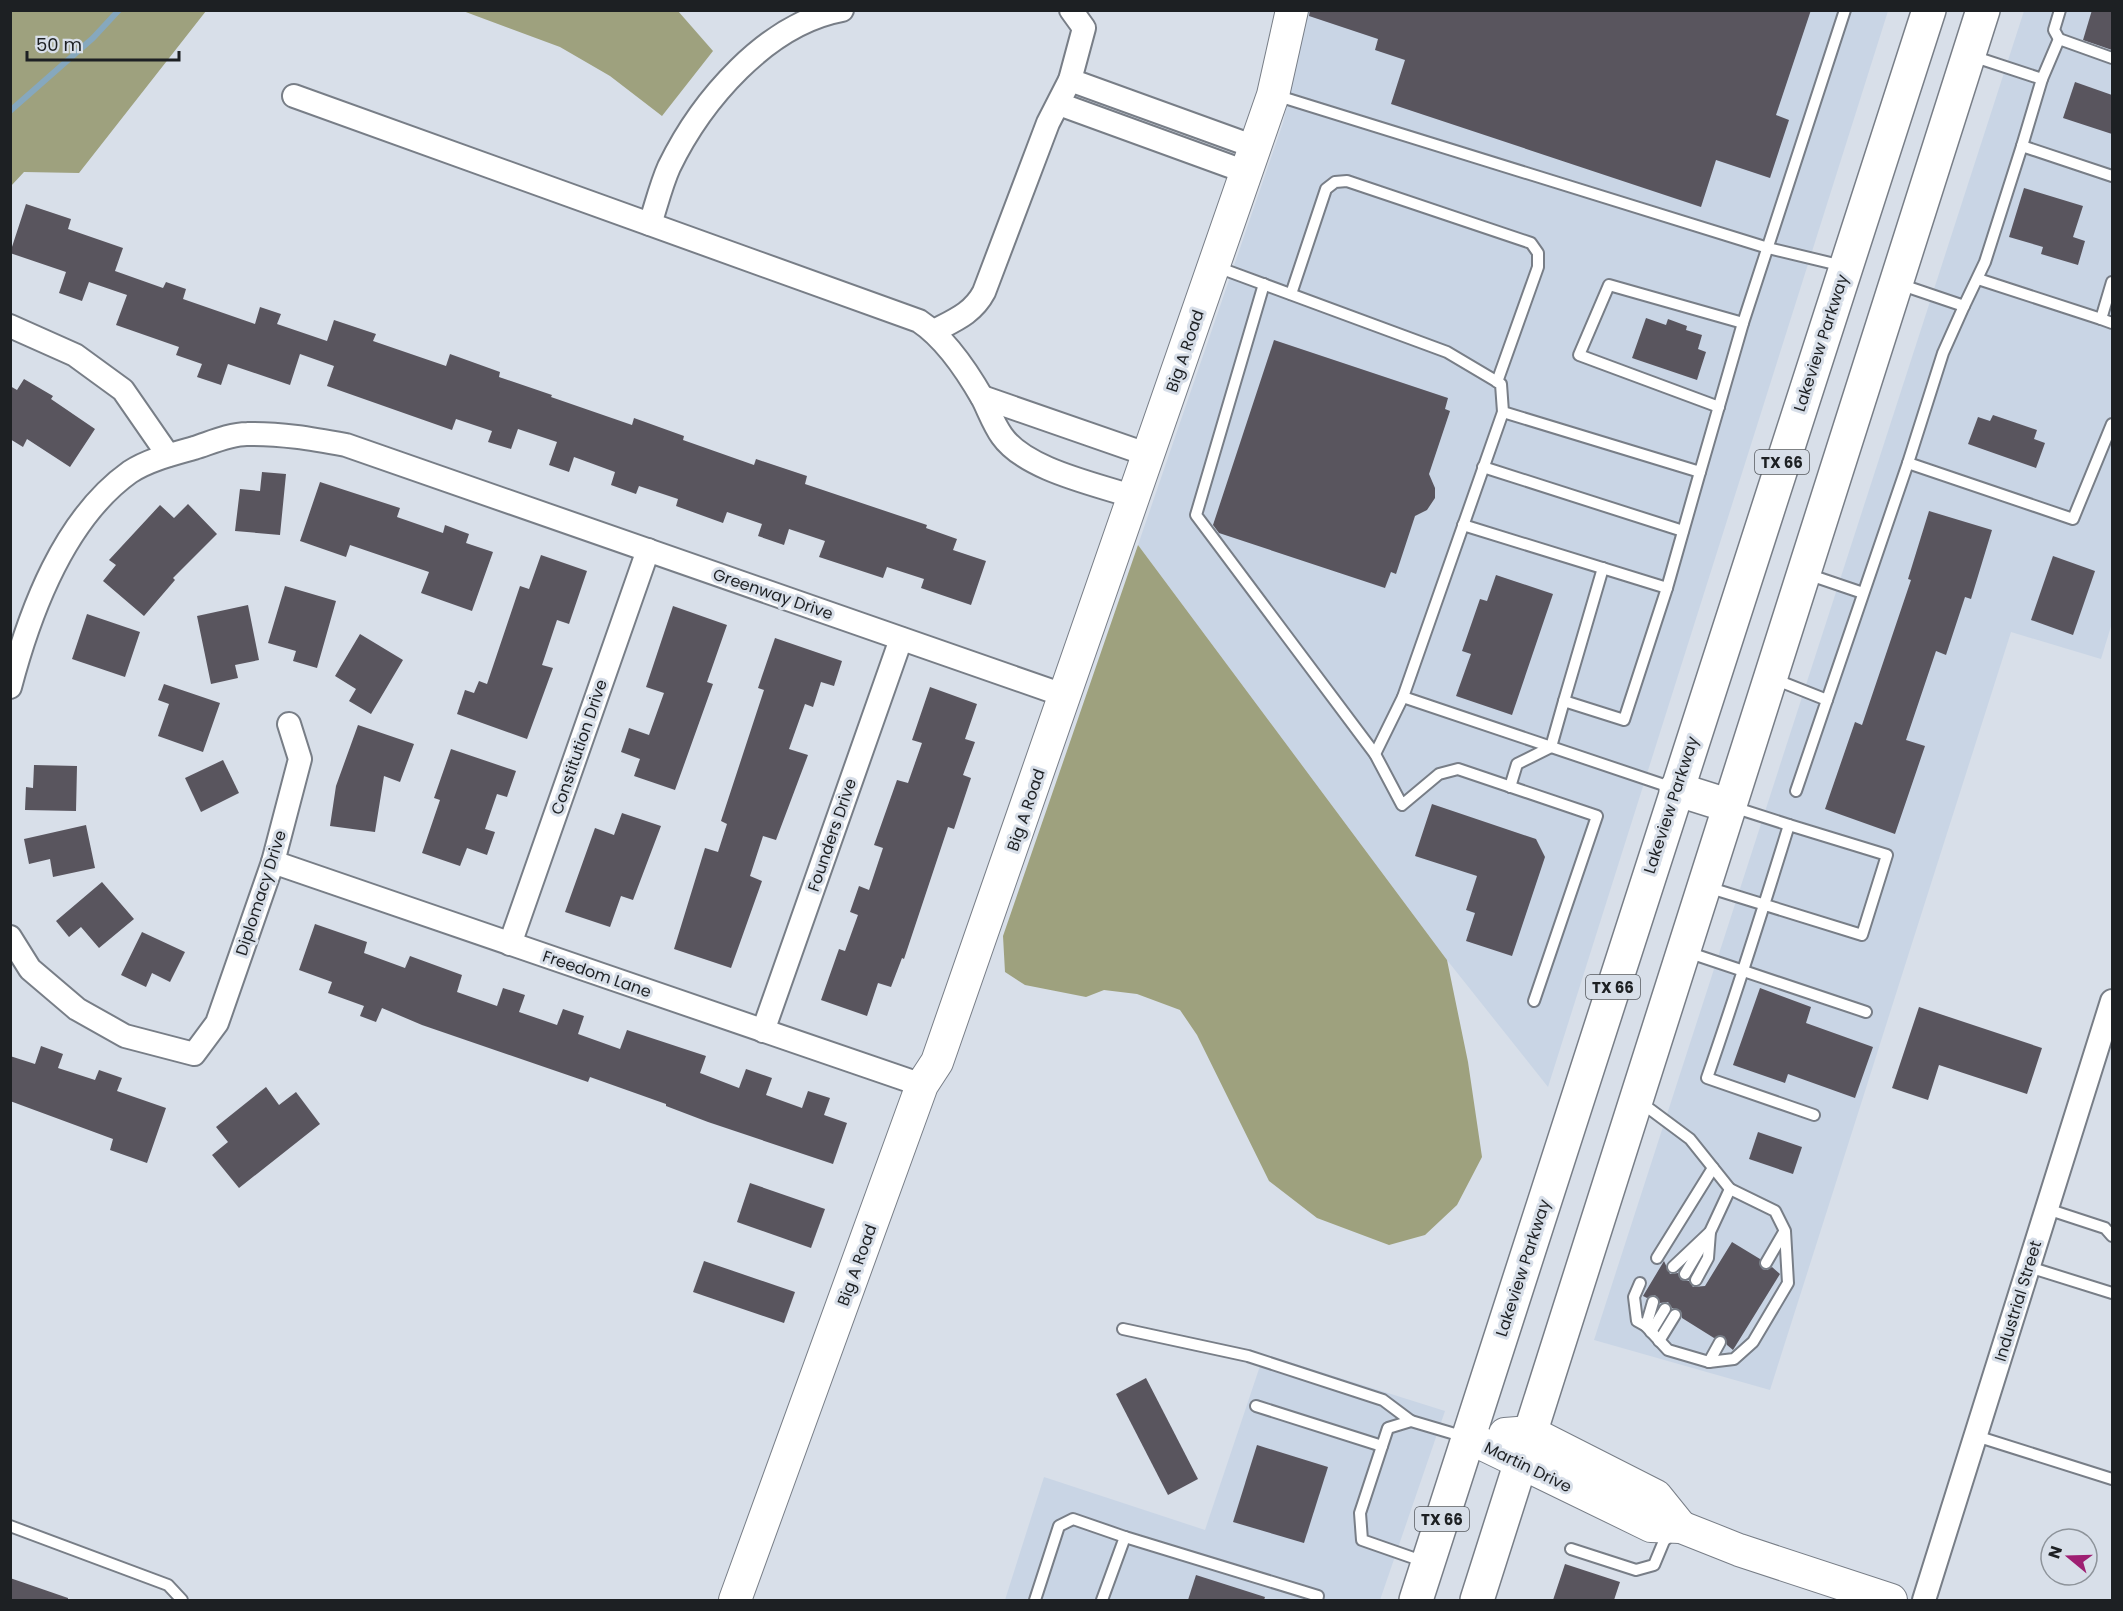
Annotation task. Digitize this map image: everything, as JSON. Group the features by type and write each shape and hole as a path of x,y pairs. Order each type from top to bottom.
{"main road":[{"name":"Lakeview Parkway","path":"1416,1600 1929,10"},
{"path":"1477,1600 1983,10"},
{"path":"1846,267 1896,283"},
{"path":"1676,789 1730,806"}],"street":[{"path":"650,224 668,170 699,117 724,83 781,35 842,10"},
{"path":"934,331 964,315 978,303 1048,123 1070,80 1084,28 1071,10"},
{"name":"Big A Road","path":"735,1600 921,1085 937,1062 1066,696 1273,95 1292,10"},
{"path":"1070,80 1251,159"},
{"path":"294,96 920,321 934,331 982,397 1002,436 1020,452 1043,466 1134,497"},
{"path":"1059,104 1251,159"},
{"path":"10,326 75,355 123,390 168,455"},
{"path":"982,397 1149,455"},
{"name":"Greenway Drive","path":"10,687 15,653 72,531 103,495 132,471 168,455 244,434 297,436 346,445 1066,696"},
{"name":"Constitution Drive","path":"510,944 648,550"},
{"name":"Founders Drive","path":"763,1031 901,639"},
{"name":"Diplomacy Drive","path":"10,937 30,969 77,1009 125,1035 194,1054 217,1023 273,862 300,759 289,724"},
{"name":"Freedom Lane","path":"273,862 921,1085"},
{"name":"Industrial Street","path":"1924,1600 2046,1209 2106,1046 2112,1001"},
{"name":"Martin Drive","path":"1468,1437 1530,1432 1656,1496 1681,1527"},
{"name":"Martin Drive","path":"1468,1437 1651,1526 1681,1527 1739,1550 1891,1600"}],"lane":[{"path":"1564,701 1624,720 1667,588 1743,323 1845,10"},
{"path":"2060,10 2054,30 2059,39 2112,58"},
{"path":"1796,791 1908,463 1943,353 1978,279 2042,79 2059,39"},
{"path":"1969,55 2042,79"},
{"path":"1273,95 1768,248 1846,267"},
{"path":"2022,146 2112,176"},
{"path":"1291,294 1326,189 1335,182 1347,181 1531,243 1538,253 1538,267 1497,382"},
{"path":"1214,266 1447,352 1501,384 1503,412 1403,698 1375,754"},
{"path":"1978,279 2107,321 2112,282"},
{"path":"1896,283 1964,306"},
{"path":"1264,284 1196,515 1375,754 1402,805 1439,774 1458,769 1597,816 1534,1001"},
{"path":"1719,407 1579,355 1609,285 1743,323"},
{"path":"1503,412 1700,472"},
{"path":"1908,463 2073,519 2112,424"},
{"path":"1483,467 1683,531"},
{"path":"1463,525 1667,588"},
{"path":"1510,787 1517,764 1551,747 1603,568"},
{"path":"1804,573 1863,593"},
{"path":"1771,678 1827,700"},
{"path":"1403,698 1676,789"},
{"path":"1704,886 1862,935 1887,855 1730,806"},
{"path":"1790,825 1744,971 1707,1078 1814,1115"},
{"path":"1684,951 1866,1012"},
{"path":"1636,1099 1690,1139 1730,1189 1775,1211 1785,1231 1788,1283 1753,1342 1734,1359 1709,1362 1668,1350 1637,1321 1634,1297 1640,1283"},
{"path":"1658,1258 1713,1168"},
{"path":"1685,1274 1710,1232 1730,1189"},
{"path":"2046,1209 2105,1228 2112,1236"},
{"path":"1766,1263 1785,1231"},
{"path":"1673,1267 1710,1232"},
{"path":"1696,1280 1708,1258 1710,1232"},
{"path":"2029,1267 2112,1293"},
{"path":"1648,1329 1653,1302"},
{"path":"1648,1329 1665,1309"},
{"path":"1659,1341 1675,1316"},
{"path":"1123,1329 1248,1356 1383,1400 1411,1421 1468,1437"},
{"path":"1709,1362 1720,1342"},
{"path":"1256,1406 1382,1446"},
{"path":"1411,1421 1388,1428 1360,1513 1362,1540 1428,1563"},
{"path":"1976,1436 2112,1479"},
{"path":"1035,1600 1059,1526 1073,1519 1318,1596 1317,1600"},
{"path":"10,1526 168,1585 182,1600"},
{"path":"1572,1549 1636,1570 1654,1565 1664,1540 1681,1527"},
{"path":"1102,1600 1125,1537"}],"shaded area":[{"path":"1308,11 1888,11 1548,1087 1447,960 1138,545 1283,123"},
{"path":"2024,11 2112,11 2112,623 2101,659 2011,632 1770,1390 1594,1340"},
{"path":"1264,1354 1445,1411 1380,1600 1005,1600 1044,1477 1205,1530"}],"green space":[{"path":"11,10 206,11 79,173 24,172 11,186"},
{"path":"463,11 678,11 713,51 662,116 610,76 560,47"},
{"path":"1138,545 1447,960 1468,1062 1482,1157 1457,1205 1425,1235 1389,1245 1317,1218 1269,1181 1197,1035 1180,1010 1137,994 1104,990 1086,997 1025,985 1005,972 1003,936"}],"building":[{"path":"1310,10 1811,10 1776,115 1789,120 1770,178 1716,160 1701,207 1391,104 1405,60 1375,50 1378,39 1309,16"},
{"path":"2092,10 2112,10 2112,50 2083,40"},
{"path":"2075,82 2112,95 2112,134 2063,118"},
{"path":"2024,188 2083,206 2073,237 2085,241 2078,265 2041,254 2043,247 2009,237"},
{"path":"26,204 71,219 68,229 123,248 115,271 163,288 166,282 186,289 183,299 255,324 260,307 281,314 277,324 327,341 334,320 376,334 373,341 446,366 450,354 500,372 499,377 552,395 551,397 632,425 634,418 684,436 683,440 754,465 756,459 807,476 805,484 927,525 926,528 957,539 953,550 986,561 971,605 921,588 924,579 887,567 883,578 819,557 825,541 789,529 784,545 758,536 762,524 727,512 723,523 676,506 678,499 639,486 636,494 611,485 615,472 574,457 569,472 549,465 557,442 518,429 511,449 488,442 492,431 456,419 452,430 327,386 334,366 300,354 290,385 228,364 221,385 197,377 202,364 176,355 179,347 116,325 127,295 89,282 82,301 59,293 66,272 10,253"},
{"path":"1646,318 1666,325 1668,319 1687,326 1686,330 1702,335 1698,349 1706,352 1697,380 1632,358"},
{"path":"1274,340 1448,398 1445,409 1450,411 1429,474 1435,488 1435,498 1427,510 1415,516 1396,574 1391,572 1385,588 1219,533 1213,525"},
{"path":"24,379 53,396 51,399 95,429 70,467 27,439 23,447 10,439 10,386 17,390"},
{"path":"1993,415 2037,430 2034,439 2045,443 2036,468 1968,444 1978,417 1990,421"},
{"path":"262,472 286,474 280,535 235,531 240,489 260,491"},
{"path":"320,482 400,508 397,517 443,533 445,525 469,534 466,543 493,552 472,611 421,593 429,572 350,545 346,557 300,541"},
{"path":"188,504 217,534 173,578 175,580 144,616 103,581 116,565 109,560 160,505 174,518"},
{"path":"1929,511 1992,530 1971,599 1965,597 1946,655 1936,651 1906,740 1925,746 1895,834 1825,809 1855,722 1862,725 1911,580 1908,579"},
{"path":"541,555 587,571 569,624 557,620 542,665 553,668 527,739 457,714 465,690 474,693 479,681 487,684 520,586 529,589"},
{"path":"2053,556 2095,571 2073,635 2031,620"},
{"path":"1496,575 1553,594 1512,715 1456,696 1471,654 1462,651 1480,599 1487,601"},
{"path":"285,586 336,601 317,668 293,661 296,651 268,643"},
{"path":"248,605 259,660 235,665 238,678 211,684 197,616"},
{"path":"673,606 727,625 707,682 713,684 675,790 634,776 640,759 621,752 629,728 649,735 664,693 646,687"},
{"path":"87,614 140,632 125,677 72,659"},
{"path":"360,634 403,660 371,714 349,701 356,689 335,676"},
{"path":"775,638 842,661 834,686 821,682 813,707 805,704 789,749 808,755 776,840 763,836 750,876 762,881 731,968 674,949 705,848 718,852 727,824 721,821 764,690 758,688"},
{"path":"164,684 220,703 203,752 158,736 169,704 158,700"},
{"path":"930,687 977,704 965,739 975,742 963,775 971,778 954,829 948,827 904,959 902,958 891,987 878,983 867,1016 821,1000 839,949 845,951 858,915 850,912 859,886 869,890 883,848 874,845 897,780 908,783 922,743 912,740"},
{"path":"358,725 414,744 400,782 384,776 375,832 330,826 336,786"},
{"path":"451,749 516,771 507,797 497,794 485,829 495,832 487,855 467,848 460,866 422,853 440,800 434,798"},
{"path":"223,760 239,793 201,812 185,778"},
{"path":"34,765 77,766 76,811 25,810 26,787 33,788"},
{"path":"1432,804 1536,839 1545,857 1512,956 1466,941 1475,913 1466,910 1477,876 1415,856"},
{"path":"622,813 661,826 633,900 621,896 610,927 565,912 595,828 614,835"},
{"path":"86,825 95,868 53,877 50,859 29,864 24,839"},
{"path":"102,882 134,919 99,948 81,927 69,937 56,921"},
{"path":"315,924 367,942 364,953 405,968 410,956 462,975 457,992 497,1006 503,988 525,995 519,1012 557,1025 563,1009 584,1016 578,1034 620,1049 627,1030 706,1056 700,1073 739,1088 746,1069 772,1078 766,1095 802,1108 808,1091 830,1098 824,1115 847,1123 833,1164 708,1122 666,1106 666,1104 590,1077 588,1082 422,1025 382,1008 376,1022 360,1016 364,1006 328,993 332,982 299,970"},
{"path":"142,932 185,952 170,982 152,973 146,987 121,975"},
{"path":"1760,988 1811,1007 1806,1023 1873,1047 1855,1098 1788,1074 1785,1083 1733,1065"},
{"path":"1919,1007 2042,1048 2027,1094 1939,1065 1928,1100 1892,1088"},
{"path":"41,1046 63,1054 58,1068 95,1080 99,1070 122,1078 117,1091 166,1108 147,1163 110,1150 113,1139 10,1101 10,1056 35,1064"},
{"path":"266,1087 279,1105 296,1092 320,1124 239,1188 212,1155 228,1142 216,1127"},
{"path":"1758,1132 1802,1147 1793,1174 1749,1159"},
{"path":"750,1183 825,1209 811,1248 737,1222"},
{"path":"1732,1242 1760,1259 1762,1269 1767,1270 1772,1267 1780,1274 1733,1350 1727,1345 1724,1336 1714,1338 1682,1318 1681,1311 1672,1308 1668,1302 1660,1303 1655,1295 1647,1298 1643,1296 1664,1261 1670,1274 1678,1273 1681,1280 1689,1281 1693,1287 1705,1286"},
{"path":"704,1261 795,1292 784,1323 693,1292"},
{"path":"1146,1378 1198,1479 1168,1495 1116,1394"},
{"path":"1257,1445 1328,1467 1304,1543 1233,1522"},
{"path":"1565,1564 1620,1582 1614,1600 1553,1600"},
{"path":"1196,1575 1265,1597 1264,1600 1188,1600"},
{"path":"10,1578 68,1598 68,1600 10,1600"}],"waterway":[{"path":"10,111 93,38 119,10"}]}
